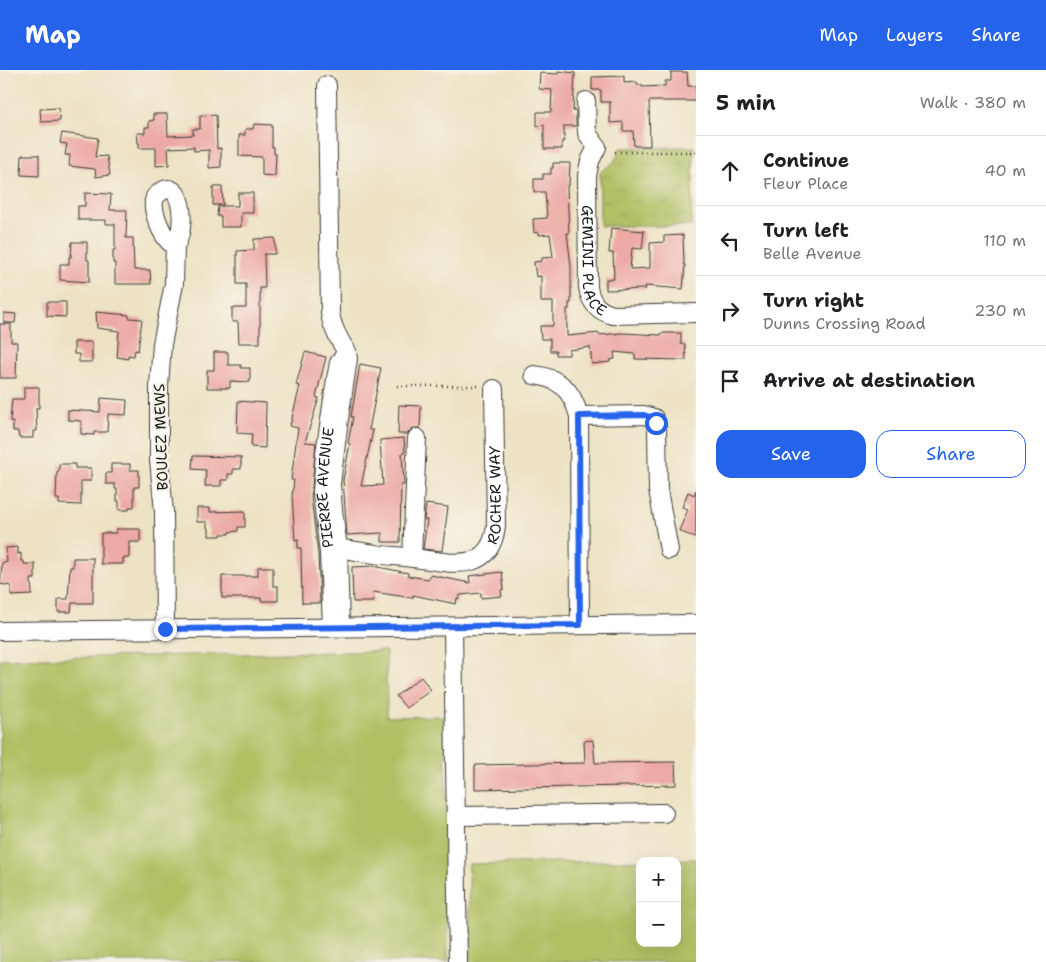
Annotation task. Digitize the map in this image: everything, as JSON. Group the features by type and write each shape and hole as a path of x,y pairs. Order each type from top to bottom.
{"street":[{"name":"PIERRE AVENUE","path":"327,85 330,313 332,323 347,352 348,359 331,484 336,627"},
{"name":"GEMINI PLACE","path":"586,101 587,132 597,147 590,161 587,176 588,287 592,300 601,310 613,314 696,313"},
{"name":"BOULEZ MEWS","path":"165,629 164,512 159,460 159,386 163,338 174,284 175,246"},
{"path":"534,375 551,378 572,394 579,416 580,625"},
{"name":"ROCHER WAY","path":"333,548 353,549 439,563 463,563 478,558 490,548 496,526 487,387"},
{"path":"579,416 644,415 654,418 657,428 658,490 669,550"},
{"path":"412,558 417,438"},
{"path":"0,631 696,624"},
{"path":"453,627 458,962"},
{"path":"457,816 664,813"}],"path":[{"path":"615,152 696,152"},
{"path":"397,386 487,387"}],"green space":[{"path":"694,147 691,226 600,226 600,174 615,160 620,148"},
{"path":"386,651 387,717 445,716 448,962 0,962 0,659"},
{"path":"681,859 696,859 696,962 470,962 469,864 636,860 636,947 681,947"}],"building":[{"path":"558,71 575,73 573,111 576,111 576,126 564,126 562,149 544,149 544,125 537,126 537,112 551,112 552,90 539,89 540,73 558,74"},
{"path":"671,72 687,72 688,86 696,86 696,101 649,101 650,146 634,146 633,131 623,131 623,122 610,123 610,102 601,102 601,90 592,90 592,77 624,76 624,83 637,82 637,85 642,85 642,87 665,86 665,81 671,81"},
{"path":"59,108 60,121 41,122 40,109"},
{"path":"153,114 167,114 168,136 193,135 193,129 200,129 200,116 216,115 217,149 221,148 221,167 209,168 209,150 194,151 194,147 168,148 169,165 156,166 156,148 139,148 137,133 145,133 145,127 149,127 149,121 154,120"},
{"path":"254,124 272,125 272,147 274,147 274,154 276,154 275,176 262,175 262,157 239,156 239,135 245,135 245,129 253,129"},
{"path":"62,133 98,138 95,157 107,156 110,175 96,177 95,169 69,166 70,155 65,155 67,144 60,143"},
{"path":"22,155 39,155 39,176 21,175"},
{"path":"553,163 570,163 569,186 567,186 569,233 567,233 571,266 571,303 569,303 569,309 567,309 567,336 599,333 599,335 622,333 661,335 661,333 681,333 681,344 685,344 686,360 635,359 635,354 614,352 615,359 610,360 610,362 592,364 590,347 569,350 569,355 556,355 556,351 550,351 550,339 541,339 540,326 553,326 553,302 541,302 541,276 536,277 534,262 542,261 542,258 553,257 550,234 539,235 539,232 534,233 533,219 547,218 545,192 534,192 534,179 543,179 543,174 551,174"},
{"path":"213,187 222,187 223,205 213,205"},
{"path":"85,193 111,194 110,210 127,210 126,238 133,238 134,270 150,270 151,284 115,284 113,250 115,250 115,224 106,224 106,220 78,220 78,206 85,206"},
{"path":"238,193 253,193 253,213 241,213 241,227 221,227 221,216 217,216 218,206 238,206"},
{"path":"611,228 644,231 642,249 632,248 630,269 650,268 650,243 664,242 664,236 683,235 685,265 683,289 645,286 646,289 606,290 606,279 614,279 613,253 609,253"},
{"path":"275,238 275,254 264,254 265,288 260,288 260,343 239,343 238,322 232,322 232,308 246,308 246,284 237,284 237,251 254,250 254,239"},
{"path":"72,242 87,242 89,282 60,280 60,264 69,264"},
{"path":"47,302 66,302 66,317 47,316"},
{"path":"96,312 129,315 129,318 142,319 138,351 135,350 134,356 128,355 128,359 117,357 119,331 97,328"},
{"path":"4,313 16,314 15,323 4,323"},
{"path":"0,324 11,324 11,342 17,342 16,378 0,378"},
{"path":"74,342 92,342 92,362 79,362 79,354 74,354"},
{"path":"214,352 228,352 228,365 241,365 241,368 250,368 250,382 230,381 230,388 207,388 207,370 214,370"},
{"path":"305,352 326,357 316,397 319,398 305,442 316,443 311,497 318,554 320,603 302,603 301,548 298,548 298,539 295,540 292,496 294,480 291,480 298,428 290,426 300,386 296,385"},
{"path":"360,364 381,368 369,430 373,430 361,486 383,485 380,440 404,438 405,452 402,453 404,485 401,485 400,542 382,542 382,533 347,535 343,480 350,444 348,443 353,417 351,417"},
{"path":"24,387 39,387 39,408 36,408 37,431 33,431 33,438 19,438 18,431 13,431 13,422 10,422 12,399 24,399"},
{"path":"101,398 127,400 126,415 108,414 107,432 94,432 94,435 81,434 81,421 68,420 68,410 100,412"},
{"path":"238,401 266,403 265,448 251,447 252,434 237,433"},
{"path":"399,405 421,406 420,428 413,428 407,434 398,434"},
{"path":"193,456 241,457 241,469 233,469 233,474 228,474 228,480 221,480 221,486 205,486 206,470 192,469"},
{"path":"59,464 75,464 75,468 91,468 91,481 81,481 81,505 59,504 59,499 56,499"},
{"path":"111,464 130,464 130,470 139,470 139,487 134,487 134,507 129,507 129,510 119,510 115,484 106,484 106,473 111,473"},
{"path":"696,490 696,538 679,531 688,509 682,507 688,492 694,495"},
{"path":"426,504 448,507 442,551 423,549 427,520 424,520"},
{"path":"197,508 210,508 210,512 245,511 245,527 238,527 238,531 221,534 221,536 209,536 207,522 197,522"},
{"path":"116,529 140,529 140,542 129,542 129,558 123,558 123,564 101,564 101,533 116,533"},
{"path":"18,547 18,554 21,553 21,561 24,561 24,564 35,564 35,579 31,579 32,595 11,596 11,586 0,584 2,563 7,562 6,548"},
{"path":"73,558 93,558 93,603 72,603 71,612 58,612 58,599 68,599 70,567 73,567"},
{"path":"373,566 408,573 408,576 429,579 430,575 470,583 469,576 502,572 504,589 501,590 502,596 481,598 481,593 460,595 459,599 457,598 456,604 413,595 413,598 373,592 374,602 353,602 352,567"},
{"path":"258,567 273,567 273,586 278,586 278,601 261,601 261,598 222,598 222,576 258,576"},
{"path":"421,677 431,690 406,708 396,696"},
{"path":"593,740 595,763 675,762 676,785 475,789 475,765 585,763 584,741"}],"route":[{"path":"165,629 580,625 579,416 644,415 654,418 656,423"}]}
